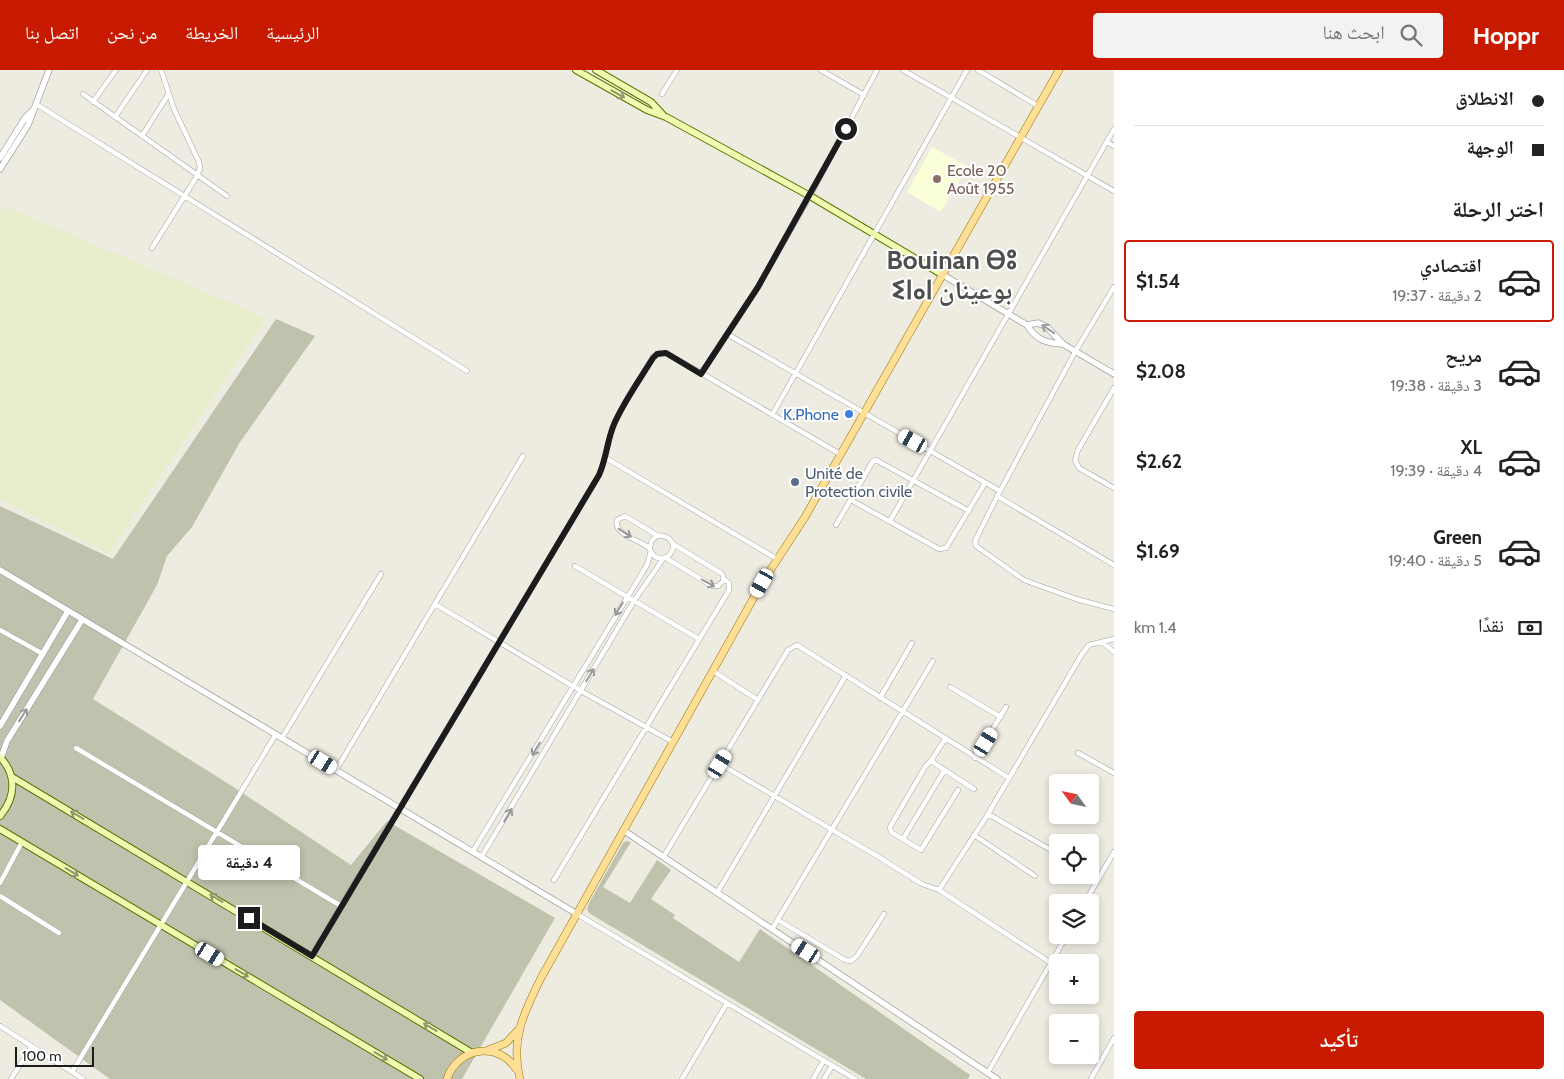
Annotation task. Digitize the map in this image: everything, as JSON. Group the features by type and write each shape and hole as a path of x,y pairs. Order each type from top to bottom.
{"main road":[{"path":"576,70 646,110 666,117 810,196 944,275"},
{"path":"596,70 651,102 666,117"},
{"path":"447,1079 451,1069 457,1062 472,1052 492,1050 506,1043 512,1038 520,1025 541,978 672,742 762,583 804,517 944,275 1059,70"},
{"path":"1,757 12,776 472,1052"},
{"path":"0,816 11,799 12,776"},
{"path":"0,829 420,1079"},
{"path":"520,1025 516,1049 520,1076"},
{"path":"484,1051 495,1052 505,1057 513,1064 520,1076"}],"street":[{"path":"0,169 28,125 49,70"},
{"path":"93,102 116,70"},
{"path":"115,117 147,70"},
{"path":"152,248 197,176 200,168 168,95 161,70"},
{"path":"662,94 677,70"},
{"path":"822,70 864,95"},
{"path":"701,374 758,287 810,196 877,70"},
{"path":"903,70 1114,191"},
{"path":"772,415 967,70"},
{"path":"978,70 1038,106"},
{"path":"83,94 227,196"},
{"path":"142,136 168,95"},
{"path":"0,158 34,107"},
{"path":"34,107 185,195 467,371"},
{"path":"890,521 1114,129"},
{"path":"1107,142 1114,146"},
{"path":"944,275 1027,325 1032,334 1041,341 1063,344"},
{"path":"1114,287 1075,352 998,494 975,541 976,546 1024,580 1076,599 1114,609"},
{"path":"1027,325 1038,323 1047,327 1063,344 1114,374"},
{"path":"727,334 985,483 998,494 1114,565"},
{"path":"312,956 599,475 606,458 610,435 615,421 655,355 666,353 840,454"},
{"path":"1114,388 1074,460 1079,468 1114,488"},
{"path":"336,770 523,456"},
{"path":"606,458 777,560"},
{"path":"836,525 873,461 876,460 914,479 969,511"},
{"path":"851,500 939,550 943,550 985,483"},
{"path":"554,880 729,590 729,583 723,578 721,573 673,544 665,536 658,536 625,516 617,520 618,529 651,550 656,557 664,558 712,586 720,585 723,578"},
{"path":"473,851 646,565 652,541 658,536"},
{"path":"482,856 634,600 664,558 672,552 673,544"},
{"path":"575,566 699,639"},
{"path":"0,570 855,1079"},
{"path":"282,738 381,574"},
{"path":"435,604 573,687 672,742"},
{"path":"0,726 68,612"},
{"path":"1,757 7,741 82,620"},
{"path":"0,630 43,654"},
{"path":"939,890 988,814 1082,654 1089,646 1114,639"},
{"path":"1102,642 1114,652"},
{"path":"880,698 912,643"},
{"path":"664,856 788,650 797,645 1009,778"},
{"path":"772,929 933,660"},
{"path":"713,671 758,700"},
{"path":"717,893 846,675"},
{"path":"950,687 1000,716"},
{"path":"975,758 1006,707"},
{"path":"72,1072 276,734"},
{"path":"945,739 925,767 890,826 891,832 918,849 923,848 958,790"},
{"path":"76,748 341,906"},
{"path":"1078,753 1114,773"},
{"path":"932,759 934,763 944,770 974,788"},
{"path":"720,764 922,884 939,890 1049,962"},
{"path":"903,840 944,770"},
{"path":"515,784 523,789"},
{"path":"988,814 1049,849"},
{"path":"623,830 997,1079"},
{"path":"974,835 1035,876"},
{"path":"0,883 22,842"},
{"path":"1099,878 1114,852"},
{"path":"0,896 59,933"},
{"path":"778,920 845,960 851,961 857,956 884,914"},
{"path":"988,1072 1049,966"},
{"path":"682,1079 727,1003"},
{"path":"0,1026 84,1079"},
{"path":"1091,1079 1114,1038"},
{"path":"11,1079 32,1046"},
{"path":"813,1079 824,1060"},
{"path":"824,1079 832,1066"}],"shaded area":[{"name":"Ecole 20 Août 1955","path":"932,147 968,167 941,211 907,192"},
{"path":"4,206 266,318 108,554 0,499 0,213"},
{"path":"276,319 315,336 240,442 192,527 167,556 157,585 93,699 232,786 351,865 387,821 555,918 462,1079 110,1079 0,1000 0,506 113,559"},
{"path":"626,841 631,842 603,887 630,903 657,860 671,870 651,899 675,915 673,918 739,962 760,929 970,1075 968,1079 866,1079 589,913 587,909 589,903 623,843"}],"place":[{"name":"Ecole 20 Août 1955","path":"937,179"},
{"name":"K.Phone","path":"849,414"},
{"name":"Unité de Protection civile","path":"795,482"}],"district":[{"name":"Bouinan ⴱⵓ ⵉⵏⴰⵏ بوعينان","path":"952,275"}],"route":[{"path":"249,918 312,956 599,475 606,458 610,435 615,421 653,358 657,354 666,353 701,374 758,287 846,129"}]}
